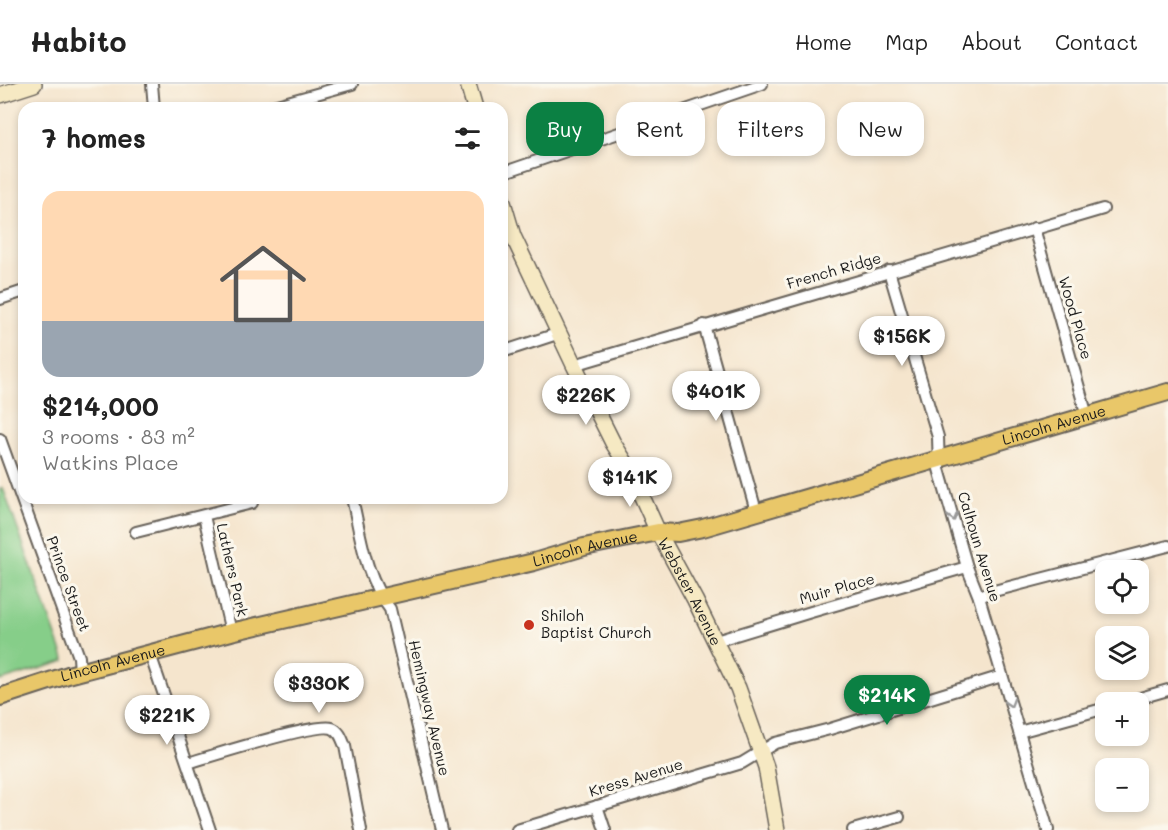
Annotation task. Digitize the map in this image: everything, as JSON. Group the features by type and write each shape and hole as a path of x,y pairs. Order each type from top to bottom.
{"main road":[{"name":"Lincoln Avenue","path":"0,697 80,672 231,632 658,532 678,533 1168,392"}],"street":[{"path":"0,95 34,84"},
{"path":"152,84 154,102"},
{"path":"288,102 352,84"},
{"path":"468,84 473,102"},
{"path":"508,171 762,84"},
{"name":"French Ridge","path":"574,365 1103,209"},
{"name":"Webster Avenue","path":"508,220 513,236 574,365 613,443 630,470 658,532 716,641 738,688 762,753 777,830"},
{"name":"Wood Place","path":"1034,228 1087,416"},
{"name":"Calhoun Avenue","path":"889,271 938,436 938,460 967,567 979,597 1048,830"},
{"path":"0,298 18,293"},
{"path":"704,325 756,511"},
{"path":"508,350 560,333"},
{"name":"Prince Street","path":"0,439 18,492"},
{"path":"12,476 18,474"},
{"name":"Prince Street","path":"22,504 79,657 80,672"},
{"name":"Lathers Park","path":"136,532 248,504"},
{"name":"Hemingway Avenue","path":"353,504 371,578 380,597 390,609 442,830"},
{"name":"Lathers Park","path":"204,516 231,632"},
{"path":"979,597 994,591 1168,546"},
{"name":"Muir Place","path":"716,641 967,567"},
{"path":"150,654 210,830"},
{"name":"Kress Avenue","path":"517,830 742,763 762,753 775,743 830,729 1002,676"},
{"path":"1149,695 1168,690"},
{"path":"1019,732 1095,711"},
{"path":"188,764 303,730 328,727 340,735 345,746 361,830"},
{"path":"597,806 605,830"},
{"path":"854,830 899,817"}],"green space":[{"path":"3,488 65,661 0,681 0,489"}],"place":[{"name":"Shiloh Baptist Church","path":"529,625"}]}
